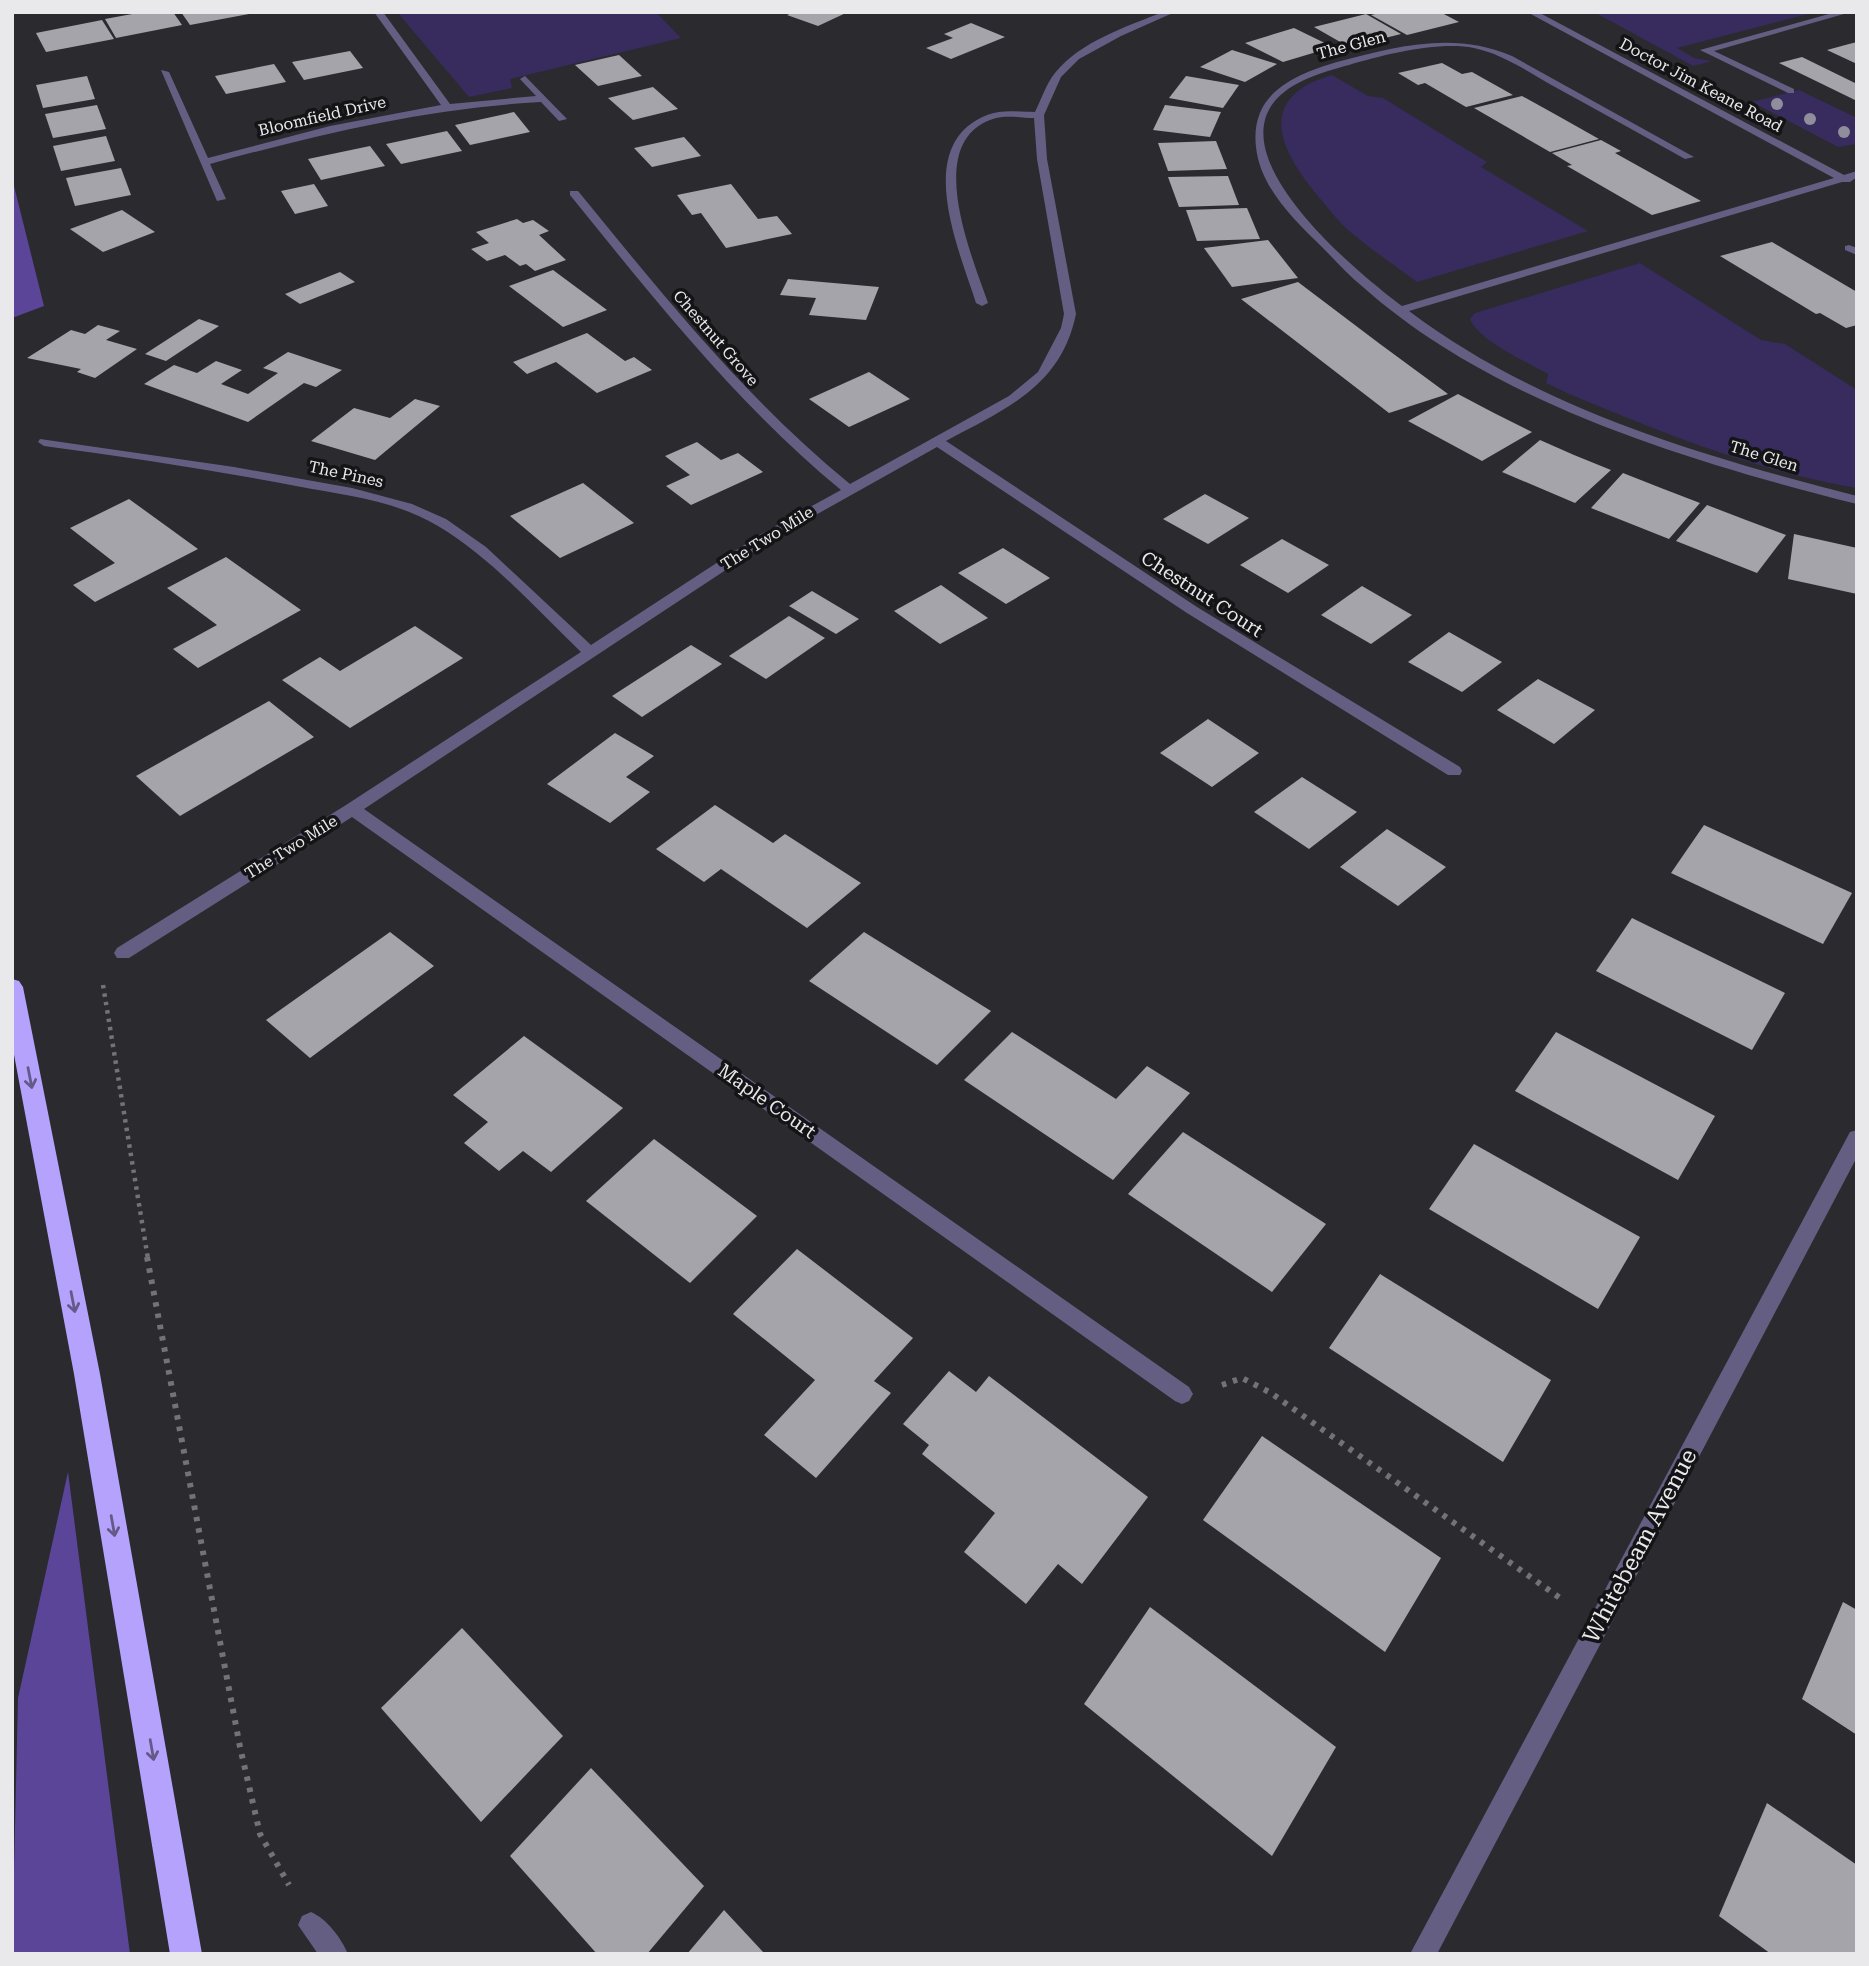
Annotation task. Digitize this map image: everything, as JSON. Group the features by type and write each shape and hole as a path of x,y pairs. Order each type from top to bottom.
{"highway":[{"path":"12,987 87,1374 187,1954"}],"street":[{"path":"378,12 447,106"},
{"path":"982,303 951,200 949,163 960,139 988,118 1039,116 1064,66 1118,34 1171,12"},
{"name":"Doctor Jim Keane Road","path":"1531,12 1857,186"},
{"path":"1791,91 1705,50 1847,12"},
{"name":"The Glen","path":"1689,157 1509,58 1478,46 1446,45 1398,51 1359,59 1302,78 1271,98 1265,109 1261,140 1267,172 1297,214 1341,263 1401,310 1492,370 1564,406 1746,470 1857,499"},
{"path":"164,72 221,199"},
{"path":"525,79 562,118"},
{"name":"Bloomfield Drive","path":"205,162 316,131 447,106 543,99"},
{"name":"The Two Mile","path":"123,953 352,809 766,537 1013,399 1043,374 1067,328 1069,302 1042,159 1039,116"},
{"path":"1401,310 1857,174"},
{"name":"Chestnut Grove","path":"574,193 701,349 752,403 848,489"},
{"name":"Chestnut Court","path":"936,440 1045,517 1306,683 1454,771"},
{"name":"The Pines","path":"44,442 220,467 337,489 416,511 439,521 472,543 590,652"},
{"name":"Maple Court","path":"352,809 1182,1394"},
{"name":"Whitebeam Avenue","path":"1423,1954 1857,1138"},
{"path":"311,1925 335,1954"}],"path":[{"path":"123,953 101,972 139,1213 240,1747 260,1834 311,1925"},
{"path":"1182,1394 1242,1378 1271,1393 1598,1625"}],"shaded area":[{"path":"397,12 656,12 681,38 510,79 512,88 469,97"},
{"path":"1594,12 1816,12 1677,48 1694,58 1712,61 1693,66"},
{"path":"1332,75 1368,96 1383,98 1487,162 1481,167 1588,231 1417,282 1341,224 1296,166 1287,148 1282,130 1283,114 1290,98 1306,85"},
{"path":"1799,90 1857,118 1857,144 1838,147 1752,102"},
{"path":"12,178 44,306 12,318"},
{"path":"1640,263 1761,340 1785,344 1857,390 1857,488 1783,472 1710,449 1569,394 1546,383 1548,374 1493,343 1470,319 1475,313"},
{"path":"68,1472 130,1954 12,1954 18,1698"}],"building":[{"path":"143,12 173,12 182,25 116,38 105,19"},
{"path":"181,12 249,12 249,14 190,25"},
{"path":"794,12 848,12 818,26 787,15"},
{"path":"1384,12 1440,12 1459,22 1407,35 1371,15"},
{"path":"1366,14 1401,34 1349,47 1314,27"},
{"path":"102,20 114,39 46,52 36,33"},
{"path":"971,23 1005,37 951,59 926,48 953,38 944,34"},
{"path":"1294,28 1333,47 1283,62 1245,43"},
{"path":"1857,42 1857,64 1827,50 1849,44"},
{"path":"1232,50 1277,64 1245,82 1200,67"},
{"path":"350,51 363,68 304,80 292,62"},
{"path":"619,55 642,76 598,86 575,65"},
{"path":"1802,57 1857,84 1857,101 1779,63"},
{"path":"1442,63 1462,74 1472,72 1513,95 1466,107 1425,83 1418,85 1398,73"},
{"path":"274,64 286,82 226,94 215,76"},
{"path":"87,76 95,99 43,108 36,85"},
{"path":"1186,76 1239,85 1223,108 1169,98"},
{"path":"653,87 678,109 633,120 608,98"},
{"path":"1522,96 1599,139 1550,152 1474,108"},
{"path":"97,105 106,129 53,138 45,114"},
{"path":"1165,105 1221,112 1210,137 1153,130"},
{"path":"514,112 530,132 470,145 455,125"},
{"path":"447,131 462,151 401,164 386,144"},
{"path":"106,136 115,161 61,171 53,146"},
{"path":"684,137 701,156 652,167 634,148"},
{"path":"1601,140 1621,151 1615,153 1701,201 1652,215 1567,166 1572,165 1552,153"},
{"path":"1216,141 1227,169 1168,171 1158,143"},
{"path":"370,146 385,166 321,180 308,159"},
{"path":"121,168 131,195 75,206 66,178"},
{"path":"1228,176 1239,205 1179,207 1168,177"},
{"path":"314,184 328,206 295,214 281,191"},
{"path":"731,184 758,219 777,216 792,234 726,248 701,213 692,215 677,195"},
{"path":"1247,208 1260,239 1197,241 1186,210"},
{"path":"122,210 155,232 103,252 70,229"},
{"path":"517,219 523,223 533,220 549,231 539,235 566,260 535,271 526,264 520,266 505,255 487,261 471,249 489,243 476,232"},
{"path":"1268,240 1298,278 1232,287 1204,248"},
{"path":"1772,242 1857,292 1857,325 1846,328 1820,313 1816,314 1720,256"},
{"path":"553,270 607,310 563,327 509,286"},
{"path":"340,272 355,282 300,304 285,294"},
{"path":"788,279 879,287 866,320 809,315 816,298 780,295"},
{"path":"1298,282 1448,394 1389,413 1241,299"},
{"path":"199,319 219,326 166,361 145,354"},
{"path":"98,325 120,331 106,340 137,349 95,378 77,372 81,369 27,358 71,330 85,334"},
{"path":"587,333 625,361 634,357 652,370 597,393 556,362 527,374 513,362"},
{"path":"288,352 342,370 316,387 304,383 248,422 144,384 174,365 197,373 216,361 242,370 221,384 248,394 278,373 263,368"},
{"path":"869,372 910,399 849,427 809,399"},
{"path":"1458,394 1532,432 1482,461 1408,421"},
{"path":"415,399 440,406 375,460 311,441 354,408 390,418"},
{"path":"1540,440 1611,470 1575,503 1502,472"},
{"path":"697,442 721,460 738,453 763,472 691,505 666,486 690,475 665,456"},
{"path":"1623,473 1700,503 1669,539 1591,508"},
{"path":"583,483 634,523 560,558 510,516"},
{"path":"1205,494 1249,518 1208,544 1163,519"},
{"path":"129,499 198,549 95,602 73,585 115,563 70,528"},
{"path":"1707,505 1786,535 1757,573 1676,541"},
{"path":"1794,534 1857,548 1857,594 1788,579"},
{"path":"1282,539 1329,565 1288,593 1240,565"},
{"path":"1003,548 1050,578 1006,604 958,573"},
{"path":"226,557 301,610 198,668 173,649 217,625 167,588"},
{"path":"941,585 988,618 940,644 894,611"},
{"path":"1362,586 1412,615 1371,644 1321,615"},
{"path":"812,591 859,619 836,634 789,606"},
{"path":"789,616 825,638 766,679 729,656"},
{"path":"415,626 463,658 350,728 282,680 320,657 340,671"},
{"path":"1449,632 1502,662 1462,692 1408,662"},
{"path":"691,645 722,664 642,717 612,696"},
{"path":"1538,679 1595,710 1554,744 1497,710"},
{"path":"269,701 314,737 180,816 136,776"},
{"path":"1208,719 1259,753 1212,787 1160,753"},
{"path":"615,733 654,756 626,777 650,792 610,823 547,784"},
{"path":"1302,777 1357,812 1309,849 1254,812"},
{"path":"715,805 773,843 785,834 861,883 807,928 721,869 704,882 656,849"},
{"path":"1704,825 1852,893 1823,944 1671,873"},
{"path":"1387,829 1446,867 1398,906 1340,867"},
{"path":"1632,918 1785,993 1752,1050 1596,971"},
{"path":"390,932 434,966 310,1058 266,1020"},
{"path":"864,932 991,1011 937,1065 809,981"},
{"path":"1012,1032 1116,1099 1147,1066 1190,1093 1113,1180 964,1080"},
{"path":"1556,1032 1715,1116 1678,1180 1515,1091"},
{"path":"524,1036 623,1108 551,1172 523,1151 499,1171 464,1143 488,1122 453,1095"},
{"path":"1183,1132 1326,1224 1272,1292 1128,1194"},
{"path":"654,1139 757,1216 690,1283 586,1201"},
{"path":"1474,1144 1640,1237 1598,1309 1429,1209"},
{"path":"797,1249 913,1338 874,1381 891,1393 816,1478 764,1435 815,1380 733,1314"},
{"path":"1380,1274 1551,1380 1503,1462 1329,1348"},
{"path":"949,1371 976,1392 989,1376 1148,1497 1082,1584 1058,1564 1026,1604 964,1552 995,1513 922,1454 929,1445 903,1424"},
{"path":"1262,1436 1441,1558 1385,1652 1203,1520"},
{"path":"1843,1602 1857,1610 1857,1735 1802,1699"},
{"path":"1150,1607 1336,1747 1272,1856 1084,1704"},
{"path":"462,1628 563,1736 481,1822 381,1708"},
{"path":"591,1768 704,1886 647,1954 597,1954 510,1856"},
{"path":"1767,1803 1857,1865 1857,1954 1771,1954 1719,1916"},
{"path":"724,1910 765,1954 687,1954"}]}
